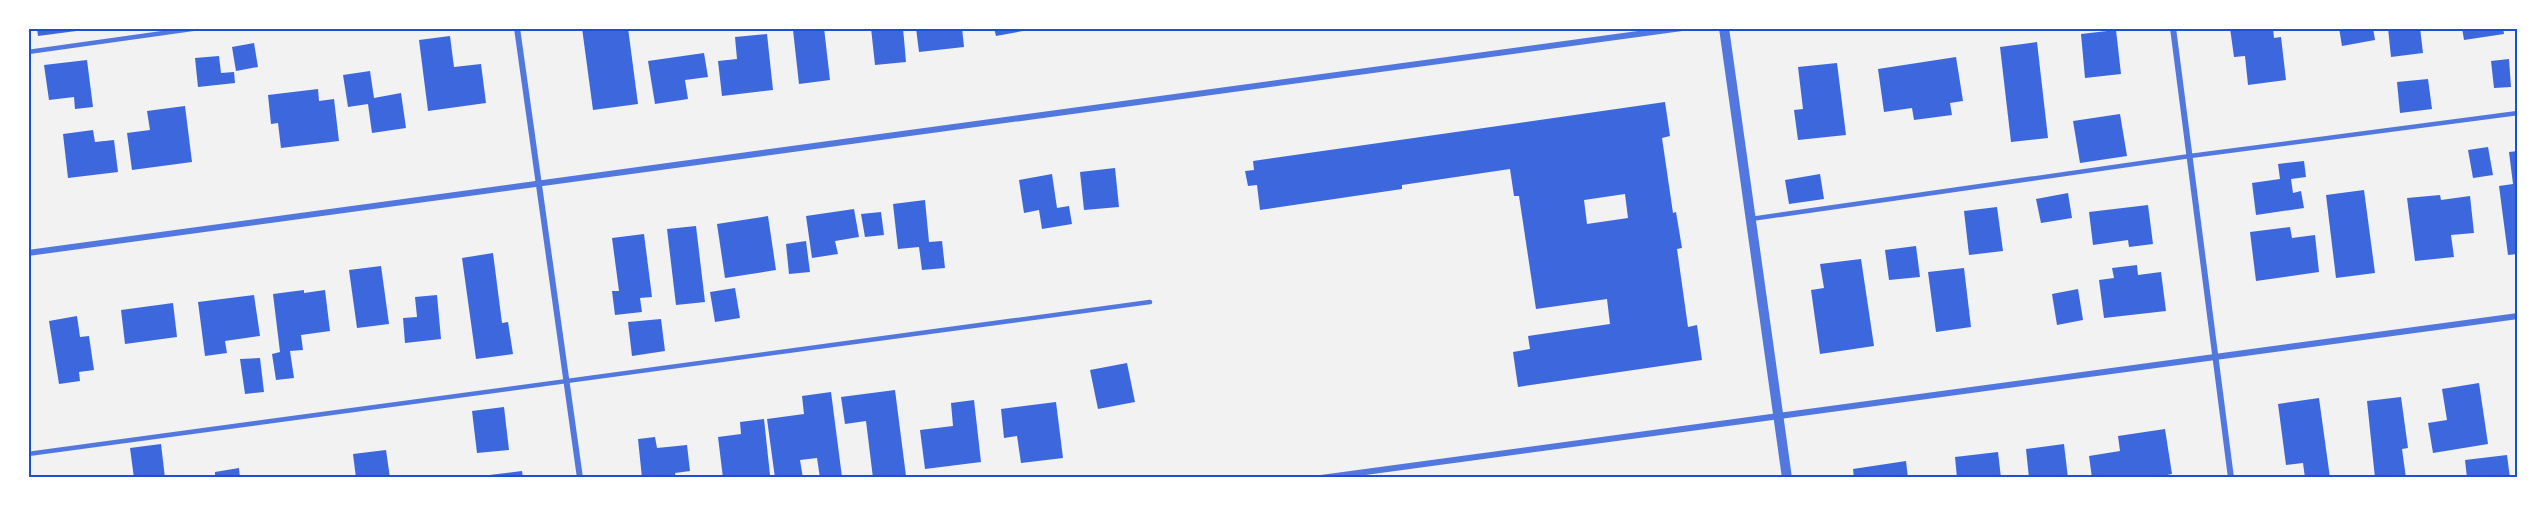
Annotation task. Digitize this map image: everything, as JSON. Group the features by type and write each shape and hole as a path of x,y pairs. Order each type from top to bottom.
{"street":[{"path":"517,28 580,477"},
{"path":"28,253 1682,28"},
{"path":"1724,28 1787,477"},
{"path":"2173,28 2231,477"},
{"path":"1321,477 2517,316"}],"lane":[{"path":"28,52 199,28"},
{"path":"1751,219 2190,156 2517,113"},
{"path":"28,454 1150,302"}],"building":[{"path":"37,28 84,28 84,30 38,36"},
{"path":"582,28 628,28 638,104 593,110"},
{"path":"824,28 830,80 799,84 793,30"},
{"path":"871,28 903,28 906,62 875,65"},
{"path":"916,28 962,28 964,47 919,52"},
{"path":"994,28 1023,28 1023,31 996,36"},
{"path":"2230,28 2273,28 2274,38 2281,37 2286,80 2248,85 2245,56 2234,57"},
{"path":"2339,28 2373,28 2375,40 2342,46"},
{"path":"2388,28 2420,28 2423,53 2391,57"},
{"path":"2462,28 2503,28 2504,34 2464,40"},
{"path":"2116,30 2121,74 2085,78 2081,34"},
{"path":"767,34 773,90 722,96 718,61 737,59 735,37"},
{"path":"450,36 454,67 481,64 486,103 428,111 419,40"},
{"path":"2037,42 2048,138 2011,142 2000,47"},
{"path":"254,43 258,67 236,71 232,47"},
{"path":"704,53 708,77 685,80 688,99 655,104 648,61"},
{"path":"219,56 221,73 234,72 235,83 198,87 195,58"},
{"path":"1956,57 1963,101 1950,103 1952,115 1914,120 1912,108 1884,112 1878,69"},
{"path":"2509,59 2511,87 2494,88 2491,61"},
{"path":"87,60 93,107 75,109 74,97 49,100 44,65"},
{"path":"1837,63 1846,135 1798,140 1794,110 1803,109 1798,67"},
{"path":"370,71 374,98 401,93 406,128 372,133 368,104 348,107 343,75"},
{"path":"2428,79 2432,109 2400,113 2397,82"},
{"path":"318,89 319,101 334,99 339,141 281,148 278,123 271,124 268,95"},
{"path":"1665,102 1670,136 1662,138 1673,213 1676,212 1682,248 1677,249 1688,327 1697,325 1702,360 1518,387 1513,352 1530,349 1528,336 1610,324 1607,299 1536,309 1519,196 1514,196 1510,169 1402,185 1402,189 1260,210 1257,185 1248,186 1245,171 1254,170 1253,161","holes":["1625,194 1628,218 1587,224 1584,200"]},
{"path":"185,106 192,162 132,170 127,133 150,130 147,111"},
{"path":"2120,114 2127,156 2080,163 2073,121"},
{"path":"93,130 95,142 114,140 118,172 68,178 63,134"},
{"path":"2488,147 2493,175 2473,178 2468,150"},
{"path":"2518,151 2518,254 2508,255 2499,186 2513,184 2509,152"},
{"path":"2304,161 2306,177 2291,179 2293,193 2301,191 2304,208 2256,215 2252,183 2280,179 2278,164"},
{"path":"1115,168 1119,207 1084,210 1080,172"},
{"path":"1052,174 1057,208 1069,206 1072,224 1042,229 1039,210 1024,213 1019,180"},
{"path":"1820,174 1824,199 1789,204 1785,180"},
{"path":"2364,190 2375,273 2336,278 2326,195"},
{"path":"2068,193 2072,218 2041,223 2036,199"},
{"path":"2440,195 2441,200 2470,196 2474,233 2451,235 2454,257 2415,261 2407,198"},
{"path":"925,200 929,242 942,241 945,268 922,270 919,247 898,249 893,204"},
{"path":"2148,205 2153,244 2129,247 2128,240 2093,245 2089,212"},
{"path":"1997,207 2003,251 1969,255 1964,211"},
{"path":"854,209 859,237 835,241 838,254 812,258 806,216"},
{"path":"881,212 884,235 865,237 861,214"},
{"path":"768,216 776,270 725,278 717,224"},
{"path":"696,226 705,302 676,305 667,229"},
{"path":"2290,227 2292,238 2315,235 2319,272 2256,281 2250,232"},
{"path":"644,234 652,297 640,298 642,312 615,315 612,291 619,291 612,238"},
{"path":"806,241 810,272 789,274 786,244"},
{"path":"1916,246 1920,277 1889,280 1885,250"},
{"path":"493,253 502,323 508,322 513,354 476,359 462,258"},
{"path":"1861,259 1874,346 1820,354 1811,290 1824,288 1820,264"},
{"path":"2137,265 2138,275 2161,272 2166,311 2104,318 2099,280 2114,278 2112,268"},
{"path":"381,266 389,324 357,328 349,270"},
{"path":"1964,268 1971,327 1936,332 1928,272"},
{"path":"735,288 740,318 715,322 710,292"},
{"path":"2078,289 2083,320 2057,325 2052,294"},
{"path":"304,290 304,293 325,290 330,331 301,335 303,350 290,351 294,378 276,380 272,354 280,352 273,294"},
{"path":"254,295 260,336 225,341 227,353 205,356 198,302"},
{"path":"437,295 441,339 405,343 403,318 417,317 415,297"},
{"path":"173,303 177,337 125,344 121,310"},
{"path":"77,316 80,337 89,336 94,370 79,372 80,381 59,384 49,321"},
{"path":"661,319 665,351 632,356 628,322"},
{"path":"260,358 264,392 245,394 240,359"},
{"path":"1127,363 1135,402 1098,409 1090,370"},
{"path":"2479,383 2488,444 2433,453 2428,423 2447,420 2442,389"},
{"path":"895,390 906,476 873,478 866,421 845,424 841,397"},
{"path":"831,392 842,477 820,478 817,458 800,460 803,478 775,478 767,419 804,414 802,396"},
{"path":"2401,397 2408,448 2402,449 2406,478 2375,478 2367,401"},
{"path":"2319,398 2330,478 2305,478 2303,463 2286,465 2278,404"},
{"path":"974,400 981,462 925,469 920,430 953,426 951,403"},
{"path":"1056,402 1063,458 1021,463 1017,436 1004,438 1001,409"},
{"path":"504,407 509,450 477,453 472,411"},
{"path":"764,419 770,475 723,478 718,437 741,434 740,422"},
{"path":"2165,429 2172,474 2152,478 2092,478 2089,456 2120,451 2118,436"},
{"path":"655,437 657,448 687,445 690,471 675,473 676,478 642,478 638,439"},
{"path":"161,444 165,478 134,478 130,448"},
{"path":"2064,444 2068,478 2029,478 2026,449"},
{"path":"386,450 390,478 356,478 353,454"},
{"path":"1998,452 2001,478 1957,478 1955,457"},
{"path":"2507,455 2510,478 2467,478 2465,460"},
{"path":"1906,461 1908,478 1854,478 1853,469"},
{"path":"239,468 240,478 215,478 215,472"},
{"path":"522,471 523,478 482,478 481,476"}]}
